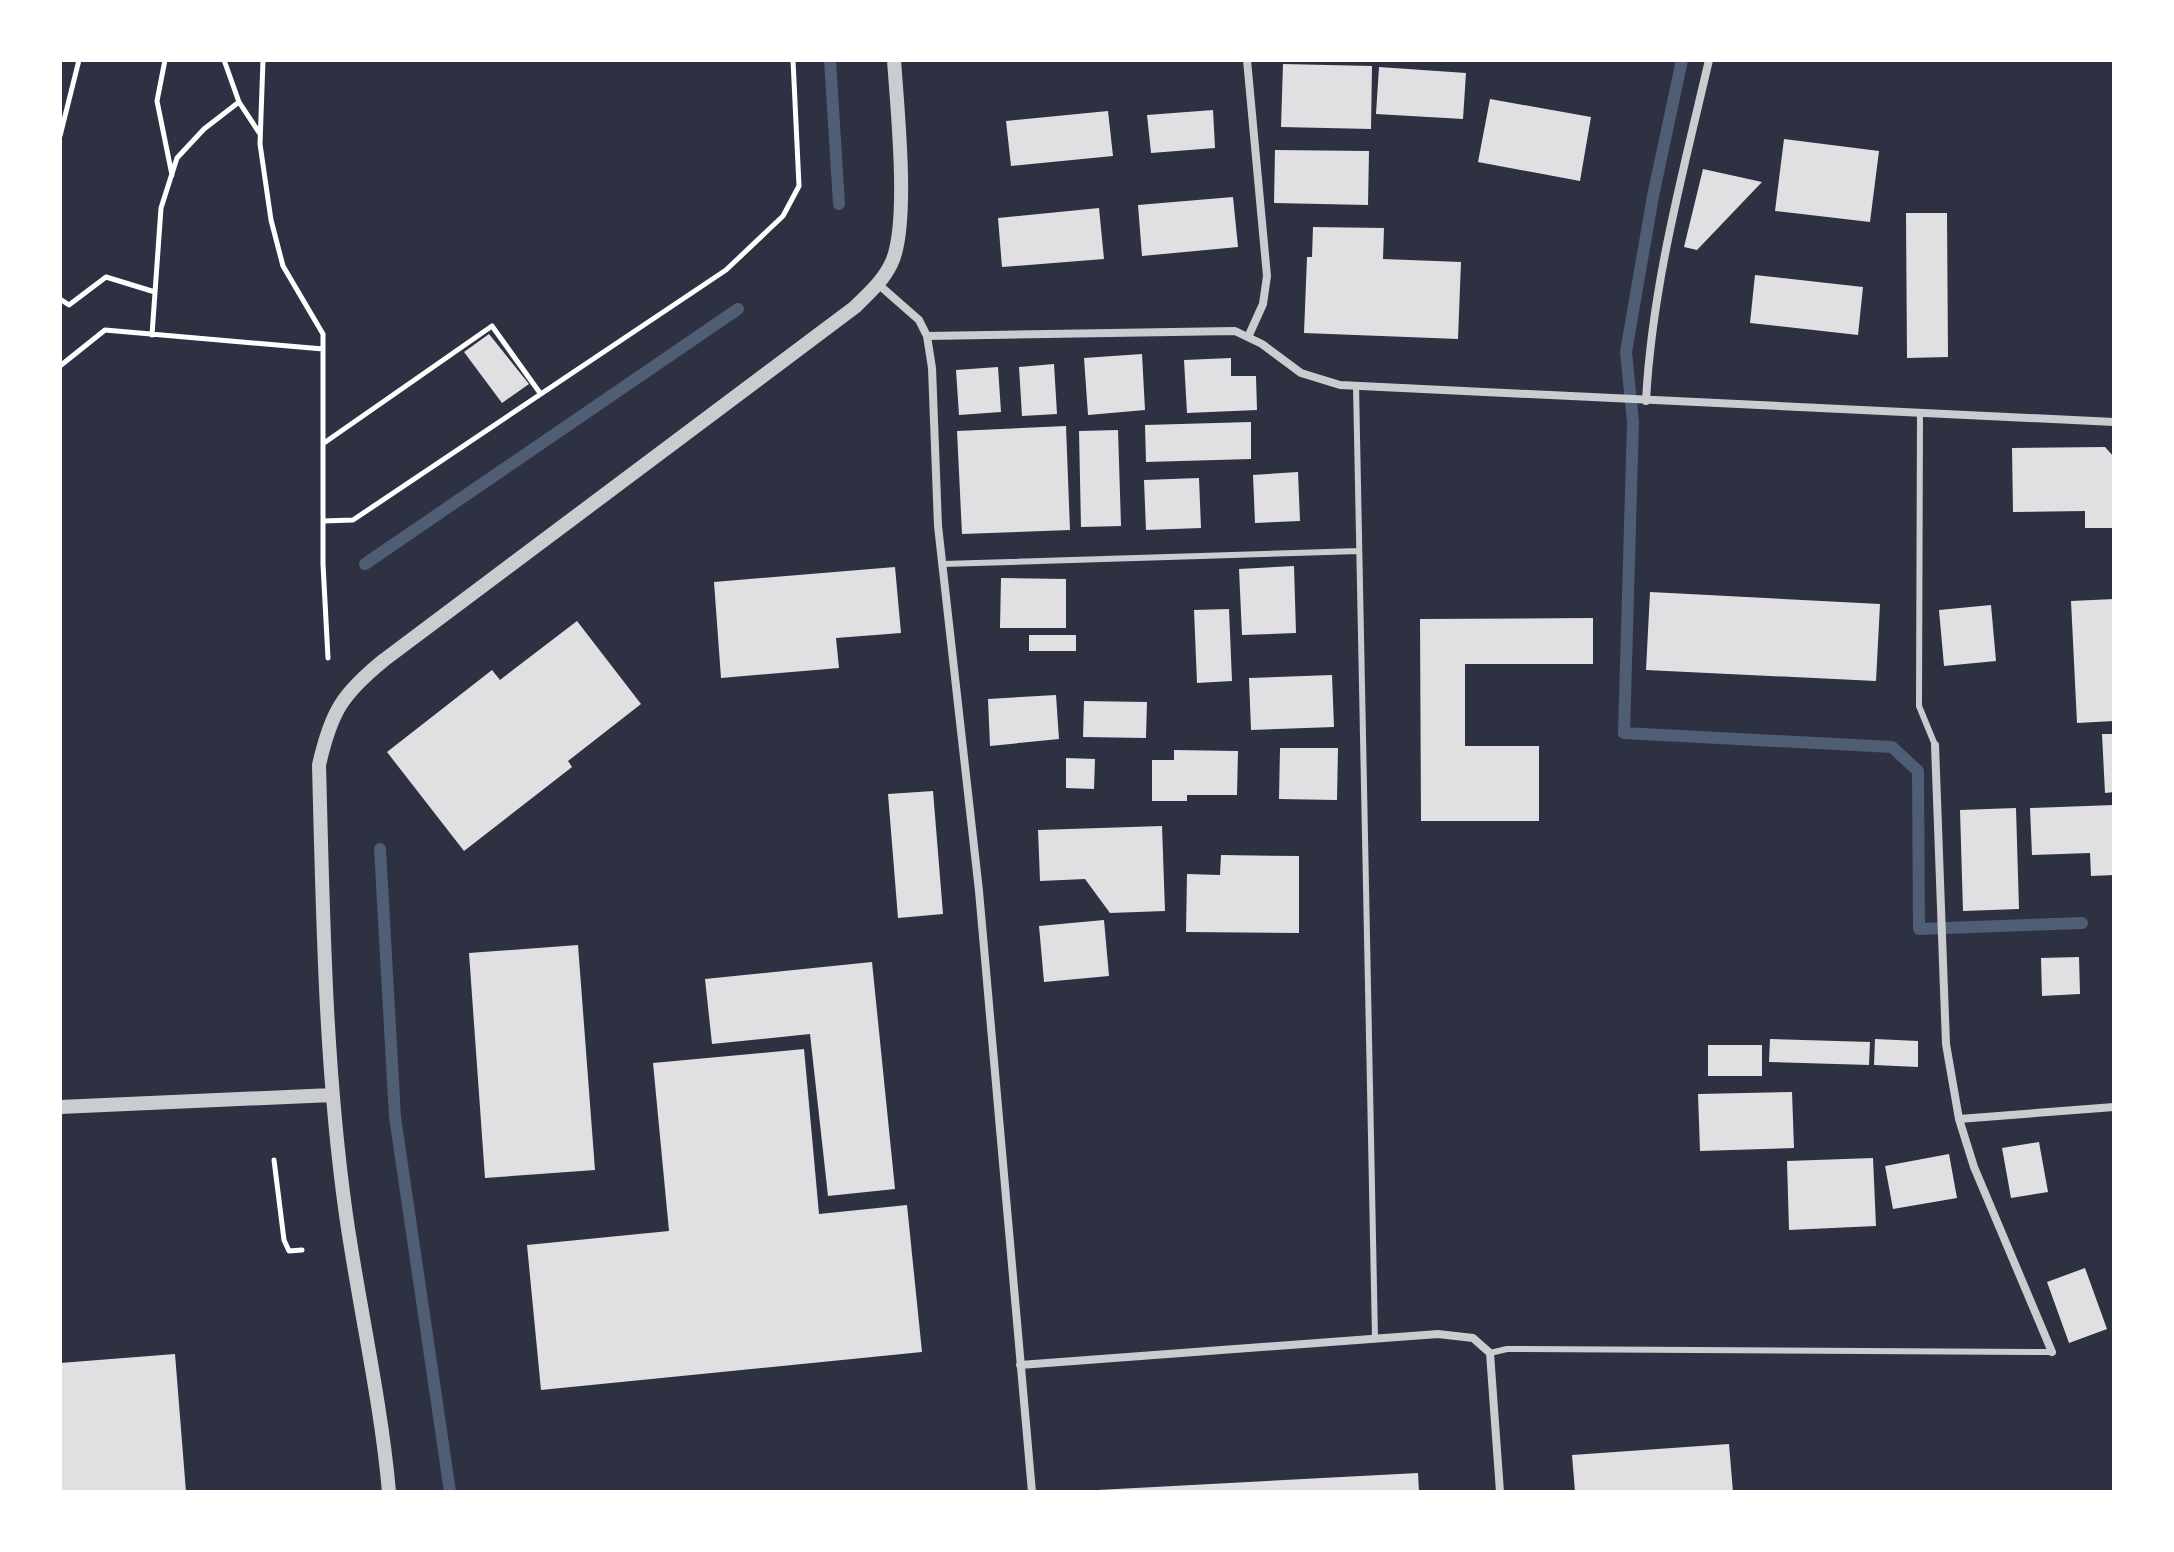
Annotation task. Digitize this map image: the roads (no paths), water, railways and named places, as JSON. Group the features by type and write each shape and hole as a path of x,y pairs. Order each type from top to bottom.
{"street":[{"path":"389,1492 346,1214 326,1019 319,765 335,711 356,682 855,307 878,284 892,263 899,229 900,176 894,60"},
{"path":"1247,60 1267,276 1263,304 1249,335"},
{"path":"1646,401 1648,361 1673,212 1709,60"},
{"path":"878,284 919,320 927,336 932,368 938,526 979,891 1032,1492"},
{"path":"927,336 1219,330 1249,335 1313,378 1356,385 2114,422"},
{"path":"1935,745 1946,1044 1959,1119 1974,1167 2052,1352"},
{"path":"60,1107 332,1095"},
{"path":"1959,1119 2114,1107"},
{"path":"1020,1365 1375,1338 1459,1335 1473,1338 1490,1353 1500,1492"}],"lane":[{"path":"1356,385 1375,1338"},
{"path":"1920,414 1919,706 1935,745"},
{"path":"943,564 1359,551"},
{"path":"1490,1353 1507,1349 2052,1352"}],"waterway":[{"path":"830,60 839,204"},
{"path":"1682,60 1653,196 1626,352 1633,422 1624,733 1892,747 1918,771 1919,929 2082,923"},
{"path":"365,564 738,309"},
{"path":"380,849 395,1117 450,1492"}]}
